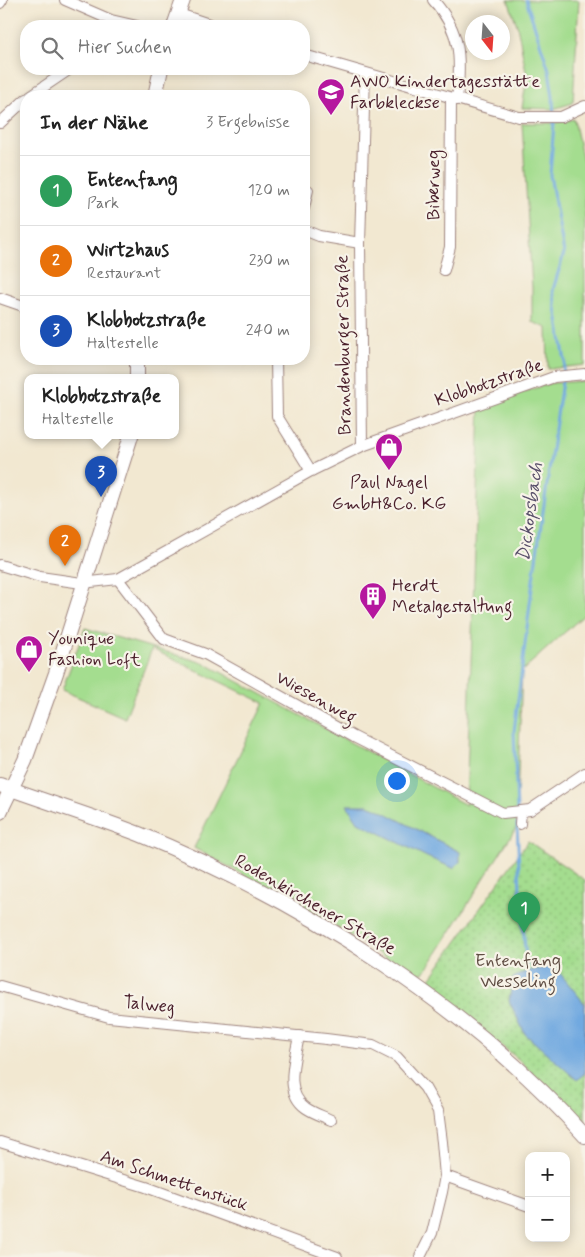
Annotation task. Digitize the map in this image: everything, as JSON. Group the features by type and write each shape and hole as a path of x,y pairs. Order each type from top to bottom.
{"main road":[{"path":"177,20 183,0"},
{"path":"156,90 160,75"},
{"path":"0,812 6,787 25,760 56,673 82,583 130,439"},
{"name":"Rodenkirchener Straße","path":"6,787 138,834 187,855 272,898 332,932 416,988 492,1046 514,1065 585,1136"}],"street":[{"path":"65,0 103,20"},
{"name":"Biberweg","path":"434,0 446,15 458,48 460,65 454,99 450,246 444,270"},
{"path":"310,57 519,117 561,117 585,106"},
{"name":"Brandenburger Straße","path":"362,446 360,243 365,73"},
{"path":"39,90 61,75"},
{"path":"0,123 20,105"},
{"name":"Brandenburger Straße","path":"310,232 319,236 360,243"},
{"path":"0,298 20,305"},
{"path":"276,365 277,416 311,471"},
{"name":"Klobbotzstraße","path":"0,565 40,577 82,583 118,579 311,471 362,446 554,377 585,374"},
{"name":"Wiesenweg","path":"118,579 164,639 205,654 354,737 502,812 518,811"},
{"path":"520,824 518,811 530,810 585,773"},
{"name":"Talweg","path":"0,986 109,1017 299,1036 373,1046 397,1057 424,1088 438,1111 445,1176 432,1233 420,1257"},
{"path":"299,1036 292,1074 293,1089 298,1101 306,1108 331,1120"},
{"name":"Am Schmettenstück","path":"0,1142 146,1187 337,1257"},
{"path":"445,1176 525,1205"}],"green space":[{"path":"508,0 579,0 573,103 553,109 522,108 527,77 517,25"},
{"path":"574,119 585,171 585,365 548,369 547,328 532,322 532,288 522,123 554,123"},
{"path":"585,381 585,614 522,671 516,828 424,973 411,974 318,915 194,848 264,703 152,649 125,718 62,690 85,628 204,663 466,805 480,406 551,383"},
{"name":"Entenfang Wesseling","path":"528,841 585,880 585,1126 517,1058 425,986"}],"water":[{"path":"347,805 368,805 376,808 460,852 460,862 453,868 427,857 358,822"},
{"path":"554,966 585,1004 585,1073 577,1080 525,1034 509,1001 513,978 527,971"}],"waterway":[{"name":"Dickopsbach","path":"517,811 514,731 533,580 565,361 553,290 564,253 550,175 554,123 553,97 549,70 526,0"},
{"name":"Dickopsbach","path":"517,824 520,891 527,971 529,974"}],"place":[{"name":"AWO Kindertagesstätte Farbkleckse","path":"331,116"},
{"name":"Paul Nagel GmbH&Co. KG","path":"389,471"},
{"name":"Klobbotzstraße","path":"101,497"},
{"name":"Wirtzhaus","path":"65,566"},
{"name":"Herdt Metalgestaltung","path":"373,620"},
{"name":"Younique Fashion Loft","path":"29,673"},
{"name":"Entenfang","path":"524,933"}]}
